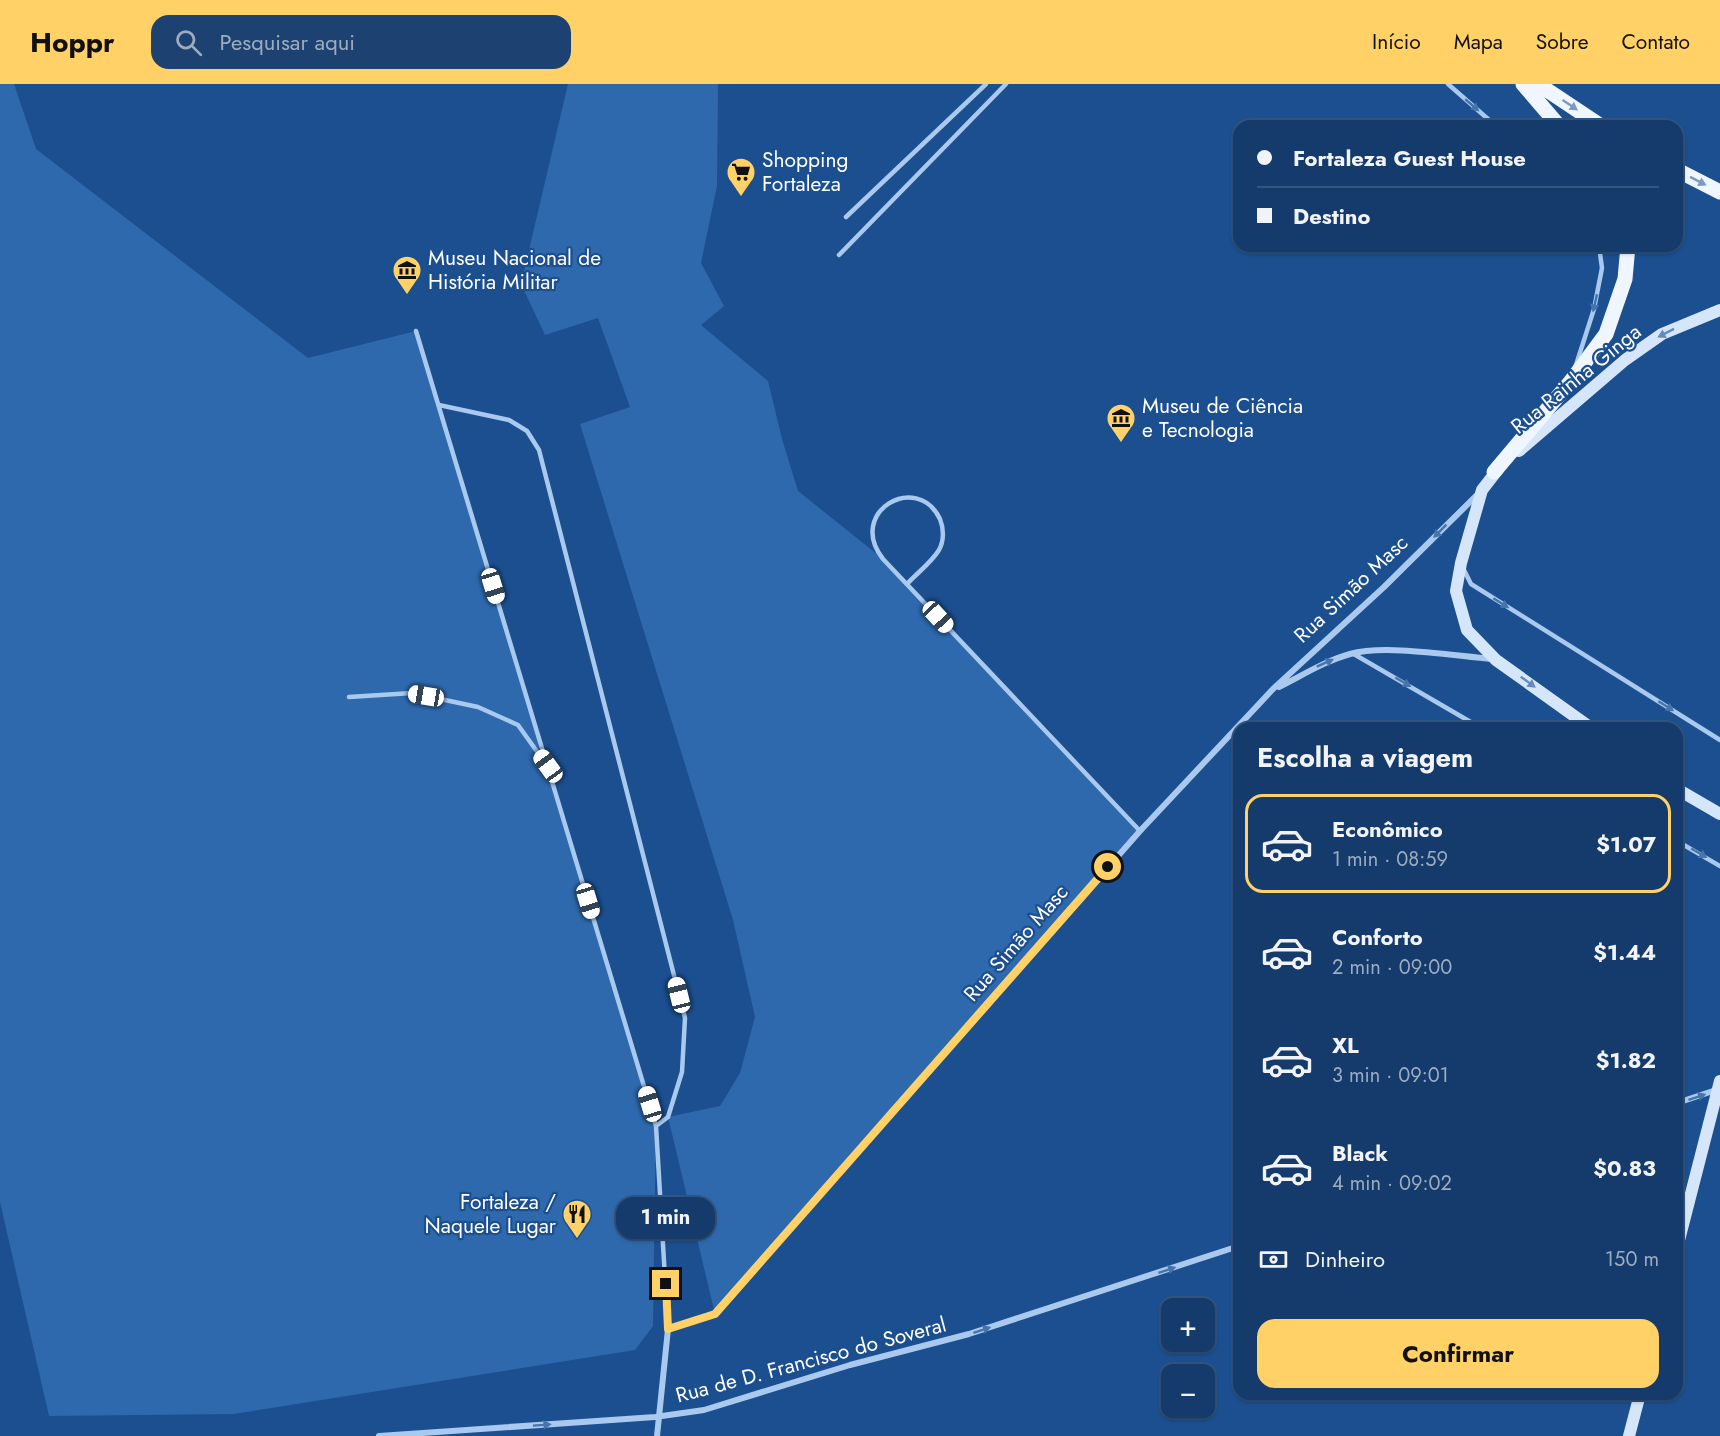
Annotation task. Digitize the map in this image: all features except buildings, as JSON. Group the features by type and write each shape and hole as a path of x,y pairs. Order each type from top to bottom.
{"main road":[{"path":"1523,84 1554,120"},
{"path":"1538,84 1593,120"},
{"path":"1683,173 1720,192"},
{"path":"1494,472 1606,334 1625,279 1627,252"}],"street":[{"name":"Rua Rainha Ginga","path":"1494,472 1625,360 1662,334 1720,310"},
{"name":"Rua Simão Masc","path":"1242,722 1273,689 1384,588 1482,490 1494,472"},
{"path":"1482,490 1461,563 1456,591 1467,630 1496,660 1583,722"},
{"path":"1273,689 1324,663 1352,653 1385,651 1496,660"},
{"name":"Rua Simão Masc","path":"668,1329 715,1314 1140,831 1233,732"},
{"path":"1683,792 1716,810"},
{"path":"1683,1101 1719,1086"},
{"path":"1683,1225 1719,1086"},
{"name":"Rua de D. Francisco do Soveral","path":"378,1436 655,1417 704,1410 850,1365 969,1334 1233,1248"},
{"path":"657,1436 668,1329"},
{"path":"1629,1436 1638,1400"}],"lane":[{"path":"846,217 987,84"},
{"path":"839,255 1006,84"},
{"path":"1448,84 1489,120"},
{"path":"1570,381 1593,309 1602,268 1600,252"},
{"path":"416,331 656,1126 668,1329"},
{"path":"439,405 509,420 527,431 539,450 685,1018 682,1072 668,1117 656,1126"},
{"path":"907,584 933,558 940,548 943,536 939,518 928,503 904,497 882,508 875,518 872,539 876,550 883,559 1140,831"},
{"path":"1461,563 1471,584 1720,740"},
{"path":"1352,653 1471,722"},
{"path":"349,697 411,693 478,707 518,725 548,766"},
{"path":"1683,844 1720,866"}],"shaded area":[{"path":"0,84 14,84 36,149 308,358 416,331 656,1126 653,1326 635,1350 234,1414 49,1416 0,1202"},
{"path":"568,84 718,84 717,186 701,263 724,306 701,325 768,381 798,491 883,559 1140,831 715,1314 668,1117 720,1106 740,1073 755,1017 733,920 580,424 630,407 598,318 545,335 521,284"}],"place":[{"name":"Shopping Fortaleza","path":"741,198"},
{"name":"Museu Nacional de História Militar","path":"407,296"},
{"name":"Museu de Ciência e Tecnologia","path":"1121,444"},
{"name":"Fortaleza / Naquele Lugar","path":"577,1240"}],"route":[{"path":"666,1284 668,1329 715,1314 1108,867"}]}
